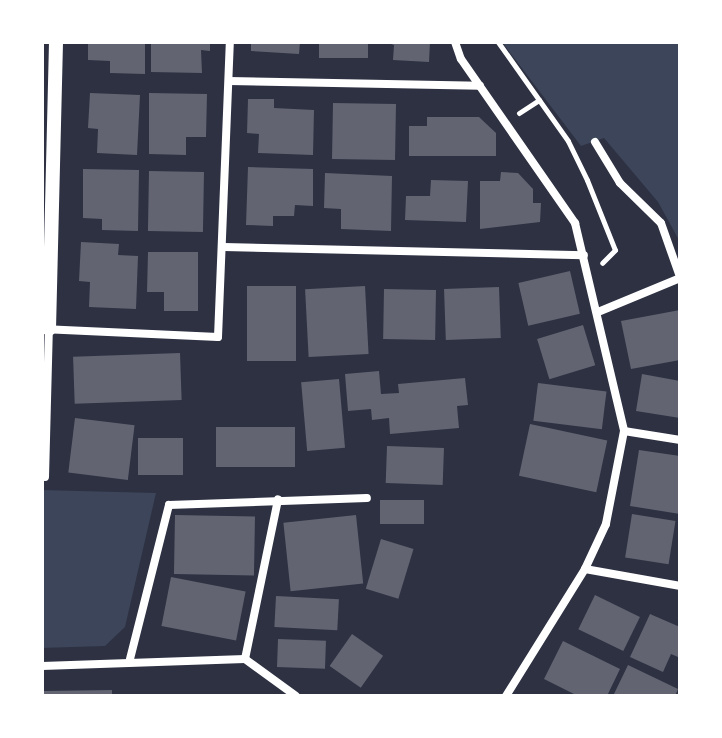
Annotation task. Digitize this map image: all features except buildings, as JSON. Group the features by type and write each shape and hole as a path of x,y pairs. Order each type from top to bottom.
{"street":[{"path":"45,477 45,329 56,42"},
{"path":"45,329 218,337 230,42"},
{"path":"455,42 480,86 575,223 624,431 606,524 585,569 506,696"},
{"path":"229,81 480,86"},
{"path":"595,142 620,183 661,223 680,277 598,312"},
{"path":"224,247 584,255"},
{"path":"624,431 680,440"},
{"path":"130,659 169,505 367,498"},
{"path":"245,659 278,499"},
{"path":"585,569 680,586"},
{"path":"42,666 130,659 245,659 296,696"}],"path":[{"path":"498,42 568,141 613,243 610,258 587,271"}],"shaded area":[{"path":"502,42 680,42 680,242 658,202 604,138 581,146"},
{"path":"42,490 156,493 125,627 105,646 42,648"}]}
